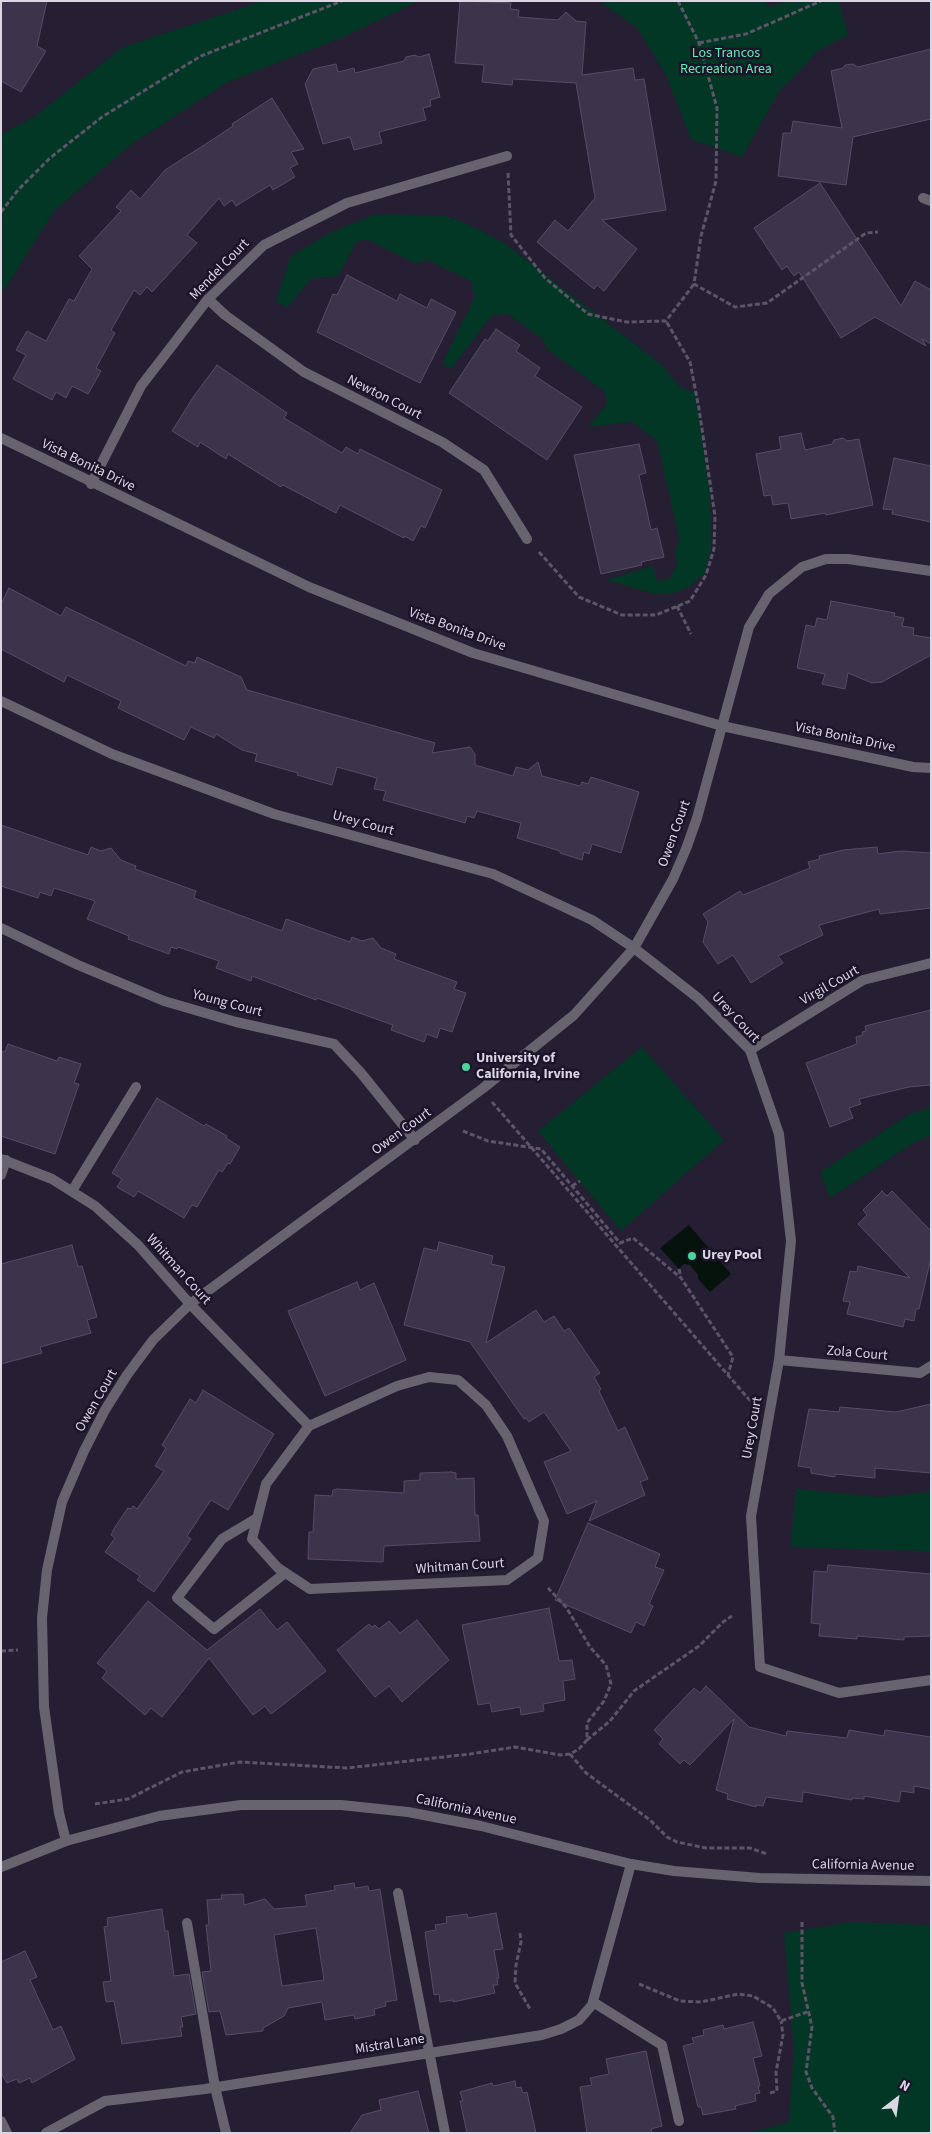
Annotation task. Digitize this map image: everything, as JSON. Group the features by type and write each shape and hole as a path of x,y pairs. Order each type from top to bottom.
{"street":[{"name":"Mendel Court","path":"91,484 141,386 208,299 264,245 346,203 507,156"},
{"name":"Newton Court","path":"208,299 225,315 304,372 442,442 484,470 528,539"},
{"name":"Vista Bonita Drive","path":"1,438 91,484 309,587 473,653 722,726 913,767 931,768"},
{"name":"Owen Court","path":"66,1841 59,1813 44,1707 42,1618 47,1570 62,1502 104,1410 153,1340 190,1304 482,1089 574,1015 634,948 673,879 686,849 697,818 749,626 769,594 802,567 826,559 848,559 931,571"},
{"name":"Urey Court","path":"1,701 112,754 274,814 493,874 592,920 634,948 698,998 750,1050 779,1134 791,1241 779,1360 751,1516 760,1667 839,1693 931,1680"},
{"name":"Young Court","path":"1,928 78,966 164,1001 236,1022 334,1044 362,1073 415,1140"},
{"name":"Virgil Court","path":"750,1050 863,980 931,963"},
{"path":"72,1192 136,1087"},
{"name":"Whitman Court","path":"1,1175 4,1160 52,1178 95,1206 138,1245 190,1304 309,1426"},
{"name":"Zola Court","path":"779,1360 920,1373 931,1366"},
{"name":"Whitman Court","path":"429,1378 458,1380 486,1405 507,1436 544,1521 538,1558 507,1580 310,1589 285,1572 252,1539 266,1484 309,1426 397,1386 429,1378"},
{"path":"257,1518 222,1539 177,1598 214,1630 285,1572"},
{"name":"California Avenue","path":"1,1867 66,1841 159,1816 241,1805 341,1805 408,1812 463,1823 631,1864 674,1871 760,1878 931,1881"},
{"name":"Mistral Lane","path":"46,2133 104,2102 215,2087 542,2035 562,2029 579,2020 593,2002 631,1864"},
{"path":"398,1893 445,2133"},
{"path":"187,1923 215,2087 226,2133"},
{"path":"593,2002 662,2045 679,2121"},
{"path":"1,2121 7,2133"}],"path":[{"path":"1,212 18,190 50,158 102,118 200,56 342,1"},
{"path":"666,321 694,284 701,236 716,181 717,108 699,43 678,1"},
{"path":"699,43 746,34 821,1"},
{"path":"507,156 510,235 545,278 588,314 627,322 666,321"},
{"path":"694,284 735,307 767,303 866,233 878,232"},
{"path":"528,539 579,597 622,614 656,615 690,601 706,575 714,549 715,516 690,362 666,321"},
{"path":"677,606 690,634"},
{"path":"482,1089 768,1421"},
{"path":"463,1131 488,1141 541,1149 620,1243 633,1238 681,1278 733,1358 728,1375"},
{"path":"572,1186 580,1181"},
{"path":"679,1269 681,1278"},
{"path":"548,1588 566,1607 590,1647 606,1665 611,1684 604,1701 587,1723 587,1740"},
{"path":"95,1804 128,1799 182,1772 240,1762 347,1768 470,1754 515,1746 560,1755 570,1754 580,1749 587,1740 610,1721 634,1692 699,1646 723,1622 732,1616"},
{"path":"1,1651 18,1650"},
{"path":"570,1754 586,1773 650,1820 667,1837 677,1842 706,1848 750,1848 767,1854"},
{"path":"802,1922 802,1983 813,2037 807,2056 806,2072 812,2088 833,2117 835,2133"},
{"path":"520,1933 521,1942 516,1964 515,1983 530,2009"},
{"path":"639,1984 680,2001 701,2002 738,1994 753,1996 773,2008 781,2020 783,2035 776,2072 777,2091 770,2093"},
{"path":"781,2020 807,2012"}],"green space":[{"path":"263,1 419,1 341,38 228,82 133,143 54,211 1,295 1,134 34,117 123,47"},
{"name":"Los Trancos Recreation Area","path":"599,1 765,1 768,7 789,1 839,1 848,35 818,51 778,93 742,157 691,139 666,75 638,29"},
{"path":"373,215 446,216 461,221 503,242 663,366 680,387 695,393 710,492 711,551 705,573 689,587 672,594 655,594 606,580 653,566 657,581 669,579 677,565 675,550 680,541 657,441 632,422 588,427 607,404 605,392 546,348 544,340 508,314 492,315 451,369 442,364 475,297 471,281 427,260 416,264 366,239 356,243 338,276 312,278 287,308 276,301 291,256 330,233"},
{"path":"642,1047 724,1140 621,1231 538,1131"},
{"path":"931,1107 931,1136 915,1142 830,1198 820,1172 910,1114"},
{"path":"796,1489 879,1497 931,1492 931,1551 791,1547"},
{"path":"851,1922 931,1925 931,2133 750,2133 789,2122 794,2050 784,1933"}],"shaded area":[{"name":"Urey Pool","path":"689,1225 731,1274 710,1292 698,1279 698,1275 690,1265 684,1264 679,1269 660,1248"}],"building":[{"path":"1,1 47,1 37,46 46,51 21,92 1,81"},
{"path":"460,1 511,3 510,9 519,10 518,17 558,20 566,12 576,21 586,22 582,75 633,68 635,80 644,79 666,210 602,220 637,249 604,291 597,285 594,289 537,242 555,220 568,231 595,198 576,83 513,79 512,85 482,82 484,65 455,63"},
{"path":"931,49 931,119 853,137 846,185 778,176 783,133 791,133 793,121 842,128 831,71 843,68 845,65 853,64 858,67"},
{"path":"429,54 440,97 430,100 431,106 423,108 426,120 379,132 382,143 354,150 350,137 323,144 305,84 313,69 336,64 338,72 354,68 355,73 404,61 406,57 415,55 419,57"},
{"path":"272,98 304,149 291,152 298,164 290,168 295,177 273,190 270,185 236,206 232,200 224,206 219,198 187,235 197,243 152,292 147,287 140,295 134,290 111,330 115,333 96,368 101,371 88,394 72,386 66,398 56,392 52,400 13,379 26,355 16,350 27,331 46,341 69,299 74,301 92,269 79,256 121,211 116,207 131,190 140,199 165,170"},
{"path":"820,183 901,306 915,281 931,290 931,344 922,339 926,346 875,317 841,338 799,272 794,276 787,266 782,270 754,228"},
{"path":"347,275 397,301 400,294 427,308 431,299 456,312 420,383 317,332 333,294 337,295"},
{"path":"496,329 520,345 516,351 540,368 535,376 582,407 547,460 449,393 485,339 488,341"},
{"path":"217,365 287,413 284,418 342,453 346,447 358,454 360,449 442,490 425,528 421,526 413,541 340,505 336,513 283,485 281,487 228,454 226,459 200,442 198,447 172,431 194,396"},
{"path":"801,433 805,450 832,444 834,440 843,438 847,441 859,439 873,505 826,515 825,513 791,519 788,503 773,505 771,495 764,496 756,454 781,449 779,437"},
{"path":"639,444 646,473 639,475 651,530 657,528 664,557 641,562 642,565 601,574 574,455"},
{"path":"894,458 931,466 931,522 892,514 893,510 883,509"},
{"path":"9,588 61,616 66,607 186,666 188,661 195,663 197,657 241,677 247,690 435,743 432,753 470,747 475,754 475,765 513,776 516,767 528,770 538,762 542,776 580,786 582,782 588,784 591,777 639,792 621,853 592,844 589,854 584,852 582,860 517,838 521,823 477,811 474,818 467,816 465,823 383,800 386,791 374,789 377,778 337,767 332,785 255,761 257,754 242,750 216,734 214,738 191,727 184,740 118,708 121,701 67,675 64,682 1,649 1,604"},
{"path":"831,601 895,613 894,616 904,618 902,626 914,628 913,635 931,638 931,655 882,682 872,683 848,673 845,689 822,684 825,674 797,668 806,625 815,627 817,618 827,620"},
{"path":"1,825 88,855 91,847 101,851 111,848 121,860 136,866 135,869 196,891 194,898 282,931 286,919 350,942 352,937 362,941 373,938 381,948 396,954 394,959 457,982 454,989 466,993 452,1032 440,1028 437,1038 427,1034 424,1042 391,1030 393,1025 317,998 316,1000 252,976 251,981 216,968 219,961 178,947 177,949 171,947 169,954 128,939 129,936 87,919 95,901 54,888 51,896 40,892 38,898 1,886"},
{"path":"877,847 878,854 901,851 931,853 931,908 880,914 879,909 819,925 823,935 778,956 783,963 751,983 733,955 718,964 703,942 708,922 703,914 740,891 743,895 810,868 808,862 820,859 819,856 843,850"},
{"path":"931,1010 931,1085 909,1087 859,1099 861,1104 849,1108 853,1118 830,1127 806,1063 857,1044 856,1037 863,1035 862,1032 866,1031 865,1026"},
{"path":"8,1044 57,1061 59,1057 81,1064 74,1083 79,1084 55,1154 1,1136 1,1051 5,1052"},
{"path":"157,1098 204,1126 206,1124 227,1136 226,1138 240,1147 230,1164 228,1163 222,1172 219,1170 197,1207 192,1205 184,1218 138,1191 134,1197 117,1187 122,1179 112,1173"},
{"path":"882,1191 887,1196 892,1191 931,1231 931,1258 919,1309 916,1309 914,1321 905,1319 903,1327 847,1314 850,1302 843,1301 850,1271 857,1272 858,1266 910,1278 858,1224 867,1215 863,1210"},
{"path":"439,1242 493,1256 491,1264 505,1267 486,1343 536,1310 544,1322 554,1316 564,1331 569,1328 600,1373 594,1377 601,1389 599,1391 618,1431 625,1427 648,1479 640,1482 645,1495 589,1521 597,1501 567,1514 544,1462 571,1451 544,1412 529,1422 526,1418 524,1419 470,1342 404,1325 424,1248 437,1251"},
{"path":"72,1245 78,1267 82,1266 97,1317 87,1320 91,1333 40,1347 42,1353 1,1364 1,1264"},
{"path":"357,1282 360,1290 374,1283 406,1360 325,1396 288,1311"},
{"path":"203,1390 274,1434 228,1510 211,1500 187,1536 191,1539 154,1592 137,1580 140,1576 105,1552 115,1538 111,1535 115,1527 128,1508 131,1509 133,1506 137,1509 164,1471 155,1466 166,1448 162,1445 190,1399 196,1403"},
{"path":"931,1404 931,1473 875,1468 875,1478 835,1474 835,1477 811,1473 811,1468 798,1466 809,1409 839,1412 840,1407 896,1412"},
{"path":"420,1473 456,1473 456,1479 474,1478 475,1515 478,1515 480,1541 384,1546 383,1562 308,1559 309,1532 313,1532 315,1495 332,1496 333,1490 337,1489 404,1493 404,1481 420,1480"},
{"path":"588,1523 660,1554 655,1567 664,1570 649,1604 653,1606 644,1626 636,1622 631,1633 555,1600"},
{"path":"828,1565 931,1574 931,1636 904,1637 904,1640 857,1636 857,1639 819,1636 820,1624 811,1623 814,1571 827,1572"},
{"path":"148,1601 207,1650 260,1609 277,1630 287,1622 326,1671 271,1714 265,1706 253,1715 209,1658 162,1717 151,1708 145,1715 102,1678 107,1671 97,1663"},
{"path":"549,1608 559,1661 572,1660 575,1679 563,1681 565,1700 543,1704 544,1711 521,1715 520,1707 492,1712 490,1703 478,1705 462,1625"},
{"path":"417,1620 449,1660 402,1702 389,1686 375,1697 337,1650 369,1624 372,1627 375,1625 379,1629 389,1621 400,1633"},
{"path":"706,1686 749,1727 786,1736 787,1731 847,1738 849,1730 884,1736 885,1730 931,1737 931,1789 914,1786 914,1793 901,1791 899,1802 864,1796 864,1799 852,1798 852,1800 803,1792 802,1802 766,1797 763,1806 756,1805 756,1807 727,1799 728,1794 716,1790 734,1719 690,1765 684,1760 680,1764 659,1744 663,1739 654,1730 694,1688 700,1693"},
{"path":"354,1883 355,1888 368,1886 369,1891 380,1889 397,2000 385,2002 386,2006 374,2009 375,2015 355,2019 354,2015 325,2020 322,2002 288,2008 284,2016 263,2028 263,2031 226,2035 220,2011 209,2012 202,1972 211,1971 206,1925 209,1925 207,1900 222,1899 221,1895 243,1894 244,1905 265,1899 274,1909 307,1906 305,1895 335,1890 334,1886","holes":["316,1928 324,1980 282,1986 274,1935"]},
{"path":"162,1909 165,1931 168,1931 174,1976 189,1974 196,2014 181,2017 183,2027 180,2027 182,2036 122,2044 114,2001 106,2002 103,1982 111,1981 104,1927 108,1926 107,1918"},
{"path":"496,1913 503,1949 494,1950 499,1978 497,1978 498,1985 493,1985 495,1993 453,2002 453,2000 440,2002 439,1994 434,1995 425,1932 436,1930 435,1925 447,1923 446,1917 467,1914 468,1918"},
{"path":"25,1951 37,1977 30,1980 53,2030 61,2026 75,2059 32,2083 30,2078 19,2083 17,2079 7,2083 1,2073 1,1962"},
{"path":"753,2022 762,2056 753,2058 760,2086 758,2087 760,2093 755,2094 756,2101 735,2106 736,2109 703,2115 701,2107 698,2107 683,2046 694,2043 692,2038 704,2035 703,2030 723,2025 724,2029"},
{"path":"646,2051 662,2126 651,2129 652,2133 587,2133 580,2087 592,2085 590,2078 609,2074 606,2059"},
{"path":"515,2081 516,2088 521,2087 523,2093 527,2092 536,2133 467,2133 460,2101 463,2101 460,2092 492,2083 493,2086"},
{"path":"418,2091 429,2133 350,2133 362,2115 381,2110 379,2100"}],"place":[{"name":"University of California, Irvine","path":"466,1067"},
{"name":"Urey Pool","path":"692,1256"}]}
